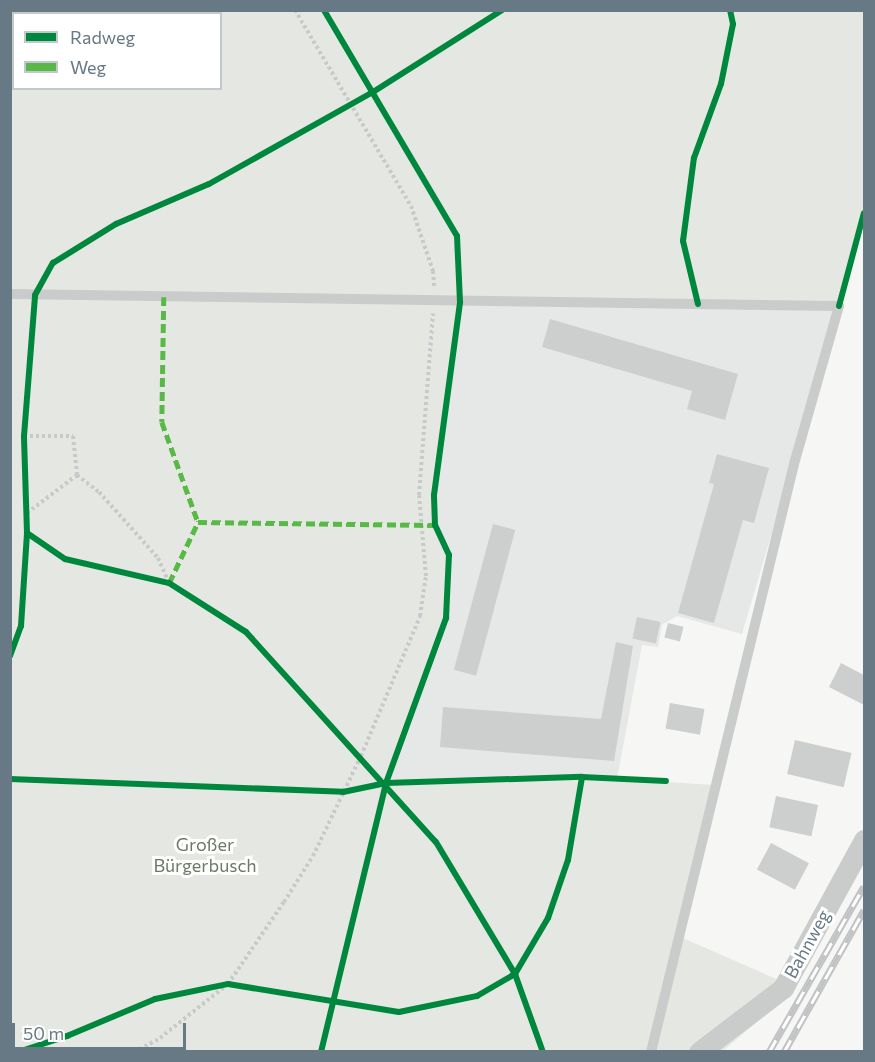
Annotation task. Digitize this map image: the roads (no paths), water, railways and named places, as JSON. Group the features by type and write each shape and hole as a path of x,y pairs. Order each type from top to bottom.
{"street":[{"name":"Bahnweg","path":"699,1052 783,988 864,840"}],"lane":[{"path":"10,294 839,306 795,460 651,1052"}],"railway":[{"path":"769,1052 864,886"},
{"path":"784,1052 864,910"}],"park label":[{"name":"Großer Bürgerbusch","path":"205,855"}]}
